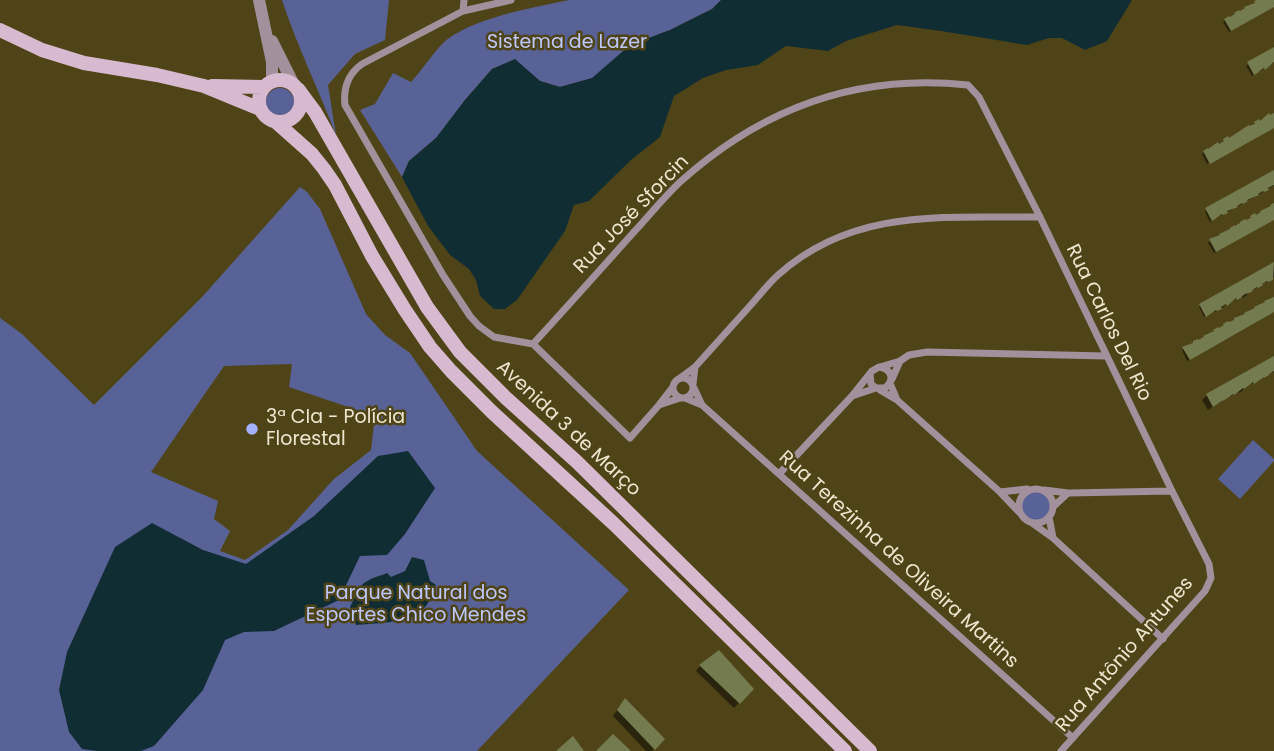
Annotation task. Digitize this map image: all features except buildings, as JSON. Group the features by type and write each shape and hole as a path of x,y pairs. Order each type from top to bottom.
{"main road":[{"path":"0,30 42,50 84,63 204,86 260,109"},
{"path":"204,86 267,84 283,79 296,87 301,100 297,114 288,121 276,122 266,117 260,109 258,98 267,84"},
{"name":"Avenida 3 de Março","path":"296,87 315,112 427,307 460,352 577,462 870,751"},
{"name":"Avenida 3 de Março","path":"276,122 324,169 372,257 405,310 430,347 451,371 614,524 845,751"}],"street":[{"path":"259,0 272,62 267,84"},
{"path":"463,11 464,0"},
{"path":"511,0 463,11 357,68 349,76 345,86 345,104 443,275 470,316 494,337 533,344 630,438 675,383 695,366 777,275 812,250 866,227 912,219 1040,217"},
{"path":"262,15 272,42 296,87"},
{"name":"Rua José Sforcin","path":"533,344 679,183 722,148 751,129 803,105 872,86 907,83 968,85"},
{"name":"Rua Carlos Del Rio","path":"968,85 979,97 1040,217 1209,564 1211,578"},
{"path":"779,474 872,371 909,355 927,352 1106,356"},
{"path":"852,396 885,388 891,382 900,361"},
{"path":"659,405 690,396 695,366"},
{"path":"879,367 887,369 891,376 897,400"},
{"path":"870,374 871,384 897,400 1000,492 1028,521 1053,538 1163,639"},
{"path":"680,378 690,380 693,387"},
{"path":"673,386 675,393 682,398"},
{"name":"Rua Terezinha de Oliveira Martins","path":"693,387 702,405 1073,738"},
{"name":"Rua Terezinha de Oliveira Martins","path":"682,398 702,405"},
{"path":"1000,492 1031,489 1068,493 1172,491"},
{"path":"1021,514 1020,500 1031,489"},
{"path":"1042,489 1051,496 1053,507"},
{"path":"1028,521 1037,523 1046,520 1053,507 1068,493"},
{"path":"1049,517 1053,538"},
{"name":"Rua Antônio Antunes","path":"1061,751 1205,591 1211,578"}],"green space":[{"path":"282,0 389,0 385,40 355,54 328,85 336,135 294,34"},
{"name":"Sistema de Lazer","path":"569,0 721,0 712,9 670,30 630,45 593,78 560,87 540,81 515,60 492,69 436,138 409,161 402,177 360,110 375,104 393,73 411,82 442,44 468,27 502,15"},
{"path":"280,88 290,92 294,102 290,112 280,116 270,112 266,102 270,92"},
{"name":"Parque Natural dos Esportes Chico Mendes","path":"300,187 320,209 366,314 385,335 410,353 477,451 629,590 477,751 0,751 0,318 22,334 94,405 202,297","holes":["292,364 289,387 375,416 371,450 334,479 288,530 245,560 220,551 230,531 214,519 218,501 151,472 224,366"]},
{"path":"1253,440 1274,461 1240,499 1218,479"},
{"path":"1036,492 1046,496 1050,506 1046,516 1036,520 1026,516 1022,506 1026,496"}],"shaded area":[{"path":"721,0 1132,0 1107,41 1085,50 1062,38 1049,38 1027,45 897,25 846,41 828,51 786,46 758,65 726,70 703,78 674,96 660,137 631,160 589,201 574,205 565,231 517,300 505,309 494,309 480,296 476,280 469,269 450,255 428,226 402,177 409,161 436,138 492,69 515,59 540,81 560,87 592,78 630,45 670,30 712,9"},
{"path":"408,451 435,488 405,534 387,555 360,556 339,600 274,631 244,632 225,640 203,690 154,746 141,751 82,749 69,732 59,690 67,652 115,547 152,523 203,550 246,564 314,516 378,456"},
{"path":"412,557 424,560 430,581 436,585 424,608 406,619 356,625 350,607 359,588 373,578 387,573 391,577 405,571"}],"place":[{"name":"3ª CIa - Polícia Florestal","path":"252,429"}]}
